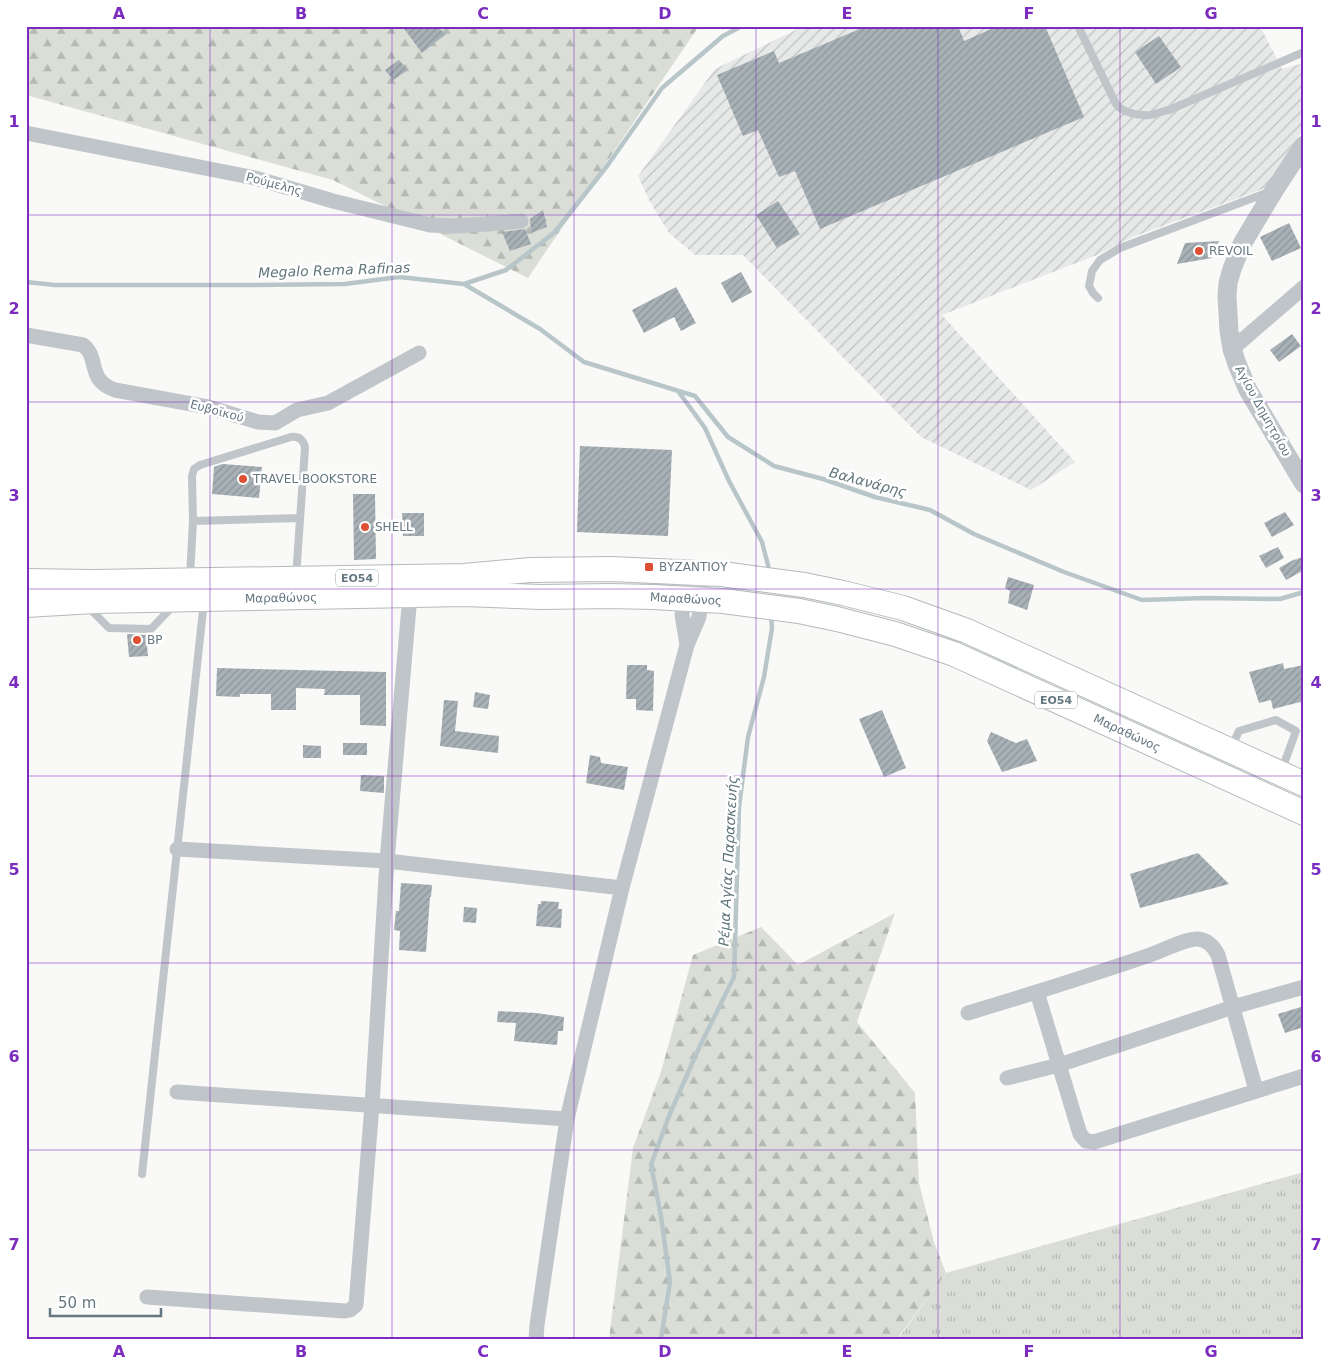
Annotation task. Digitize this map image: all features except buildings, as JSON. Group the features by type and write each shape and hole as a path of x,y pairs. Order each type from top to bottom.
{"main road":[{"name":"Μαραθώνος","path":"26,604 82,601 296,579 464,576 530,570 611,569 746,577 843,593 903,608 966,631 1304,784"},
{"name":"Μαραθώνος","path":"26,581 93,582 185,590 204,599 465,594 540,597 609,596 692,599 799,611 895,634 954,654 1304,813"}],"street":[{"name":"Ρούμελης","path":"26,133 255,178 333,201 430,225 456,226 521,221"},
{"name":"Αγίου Δημητρίου","path":"1304,145 1242,244 1228,282 1227,314 1232,349 1248,390 1298,460 1304,484"},
{"path":"1232,349 1304,287"},
{"name":"Ευβοϊκού","path":"26,335 83,345 88,350 97,377 108,388 208,407 258,422 275,422 297,410 328,403 420,353"},
{"path":"536,1339 567,1119 622,888 687,645 699,617 692,599 695,573"},
{"path":"148,1297 345,1311 353,1308 357,1301 372,1105 387,861 410,595"},
{"path":"177,849 387,861 622,888"},
{"path":"968,1013 1198,939 1214,947 1218,955 1256,1090"},
{"path":"1007,1078 1059,1065 1233,1007 1304,988"},
{"path":"1037,992 1080,1134 1086,1141 1090,1142 1304,1076"},
{"path":"177,1092 567,1119"}],"lane":[{"path":"1078,26 1116,104 1122,110 1129,113 1150,115 1170,110 1304,52"},
{"path":"1098,298 1089,286 1092,271 1100,260 1120,248 1275,189"},
{"path":"185,590 193,521 192,472 197,466 296,436 304,443 305,448 296,579"},
{"path":"193,521 300,518"},
{"path":"142,1174 204,599"},
{"path":"1230,751 1239,731 1276,720 1296,731 1280,774"}],"shaded area":[{"path":"804,26 1260,26 1282,69 1304,63 1304,128 1268,187 1133,237 1097,255 942,315 1075,462 1031,490 921,437 743,255 695,255 669,233 650,202 638,176 715,69"}],"green space":[{"path":"26,26 699,26 528,278 333,180 26,95"},
{"path":"895,913 857,1022 915,1093 919,1183 934,1242 946,1273 897,1339 609,1339 633,1148 661,1072 693,955 761,927 798,965"},
{"path":"1304,1172 1304,1339 898,1339 946,1273"}],"waterway":[{"name":"Megalo Rema Rafinas","path":"26,282 55,285 345,284 399,277 464,284 506,270 555,232 607,166 662,88 723,36 742,26"},
{"name":"Βαλανάρης","path":"464,284 540,329 584,362 695,396 728,437 774,466 823,479 875,497 930,510 974,534 1064,572 1142,600 1205,598 1280,599 1304,592"},
{"name":"Ρέμα Αγίας Παρασκευής","path":"678,391 705,428 729,481 762,542 769,573"},
{"name":"Ρέμα Αγίας Παρασκευής","path":"661,1339 670,1282 661,1216 651,1165 669,1116 698,1050 734,977 739,807 748,737 764,677 772,628 771,613"}],"place":[{"name":"REVOIL","path":"1199,251"},
{"name":"TRAVEL BOOKSTORE","path":"243,479"},
{"name":"SHELL","path":"365,527"},
{"name":"ΒΥΖΑΝΤΙΟΥ","path":"649,567"},
{"name":"BP","path":"137,640"}]}
